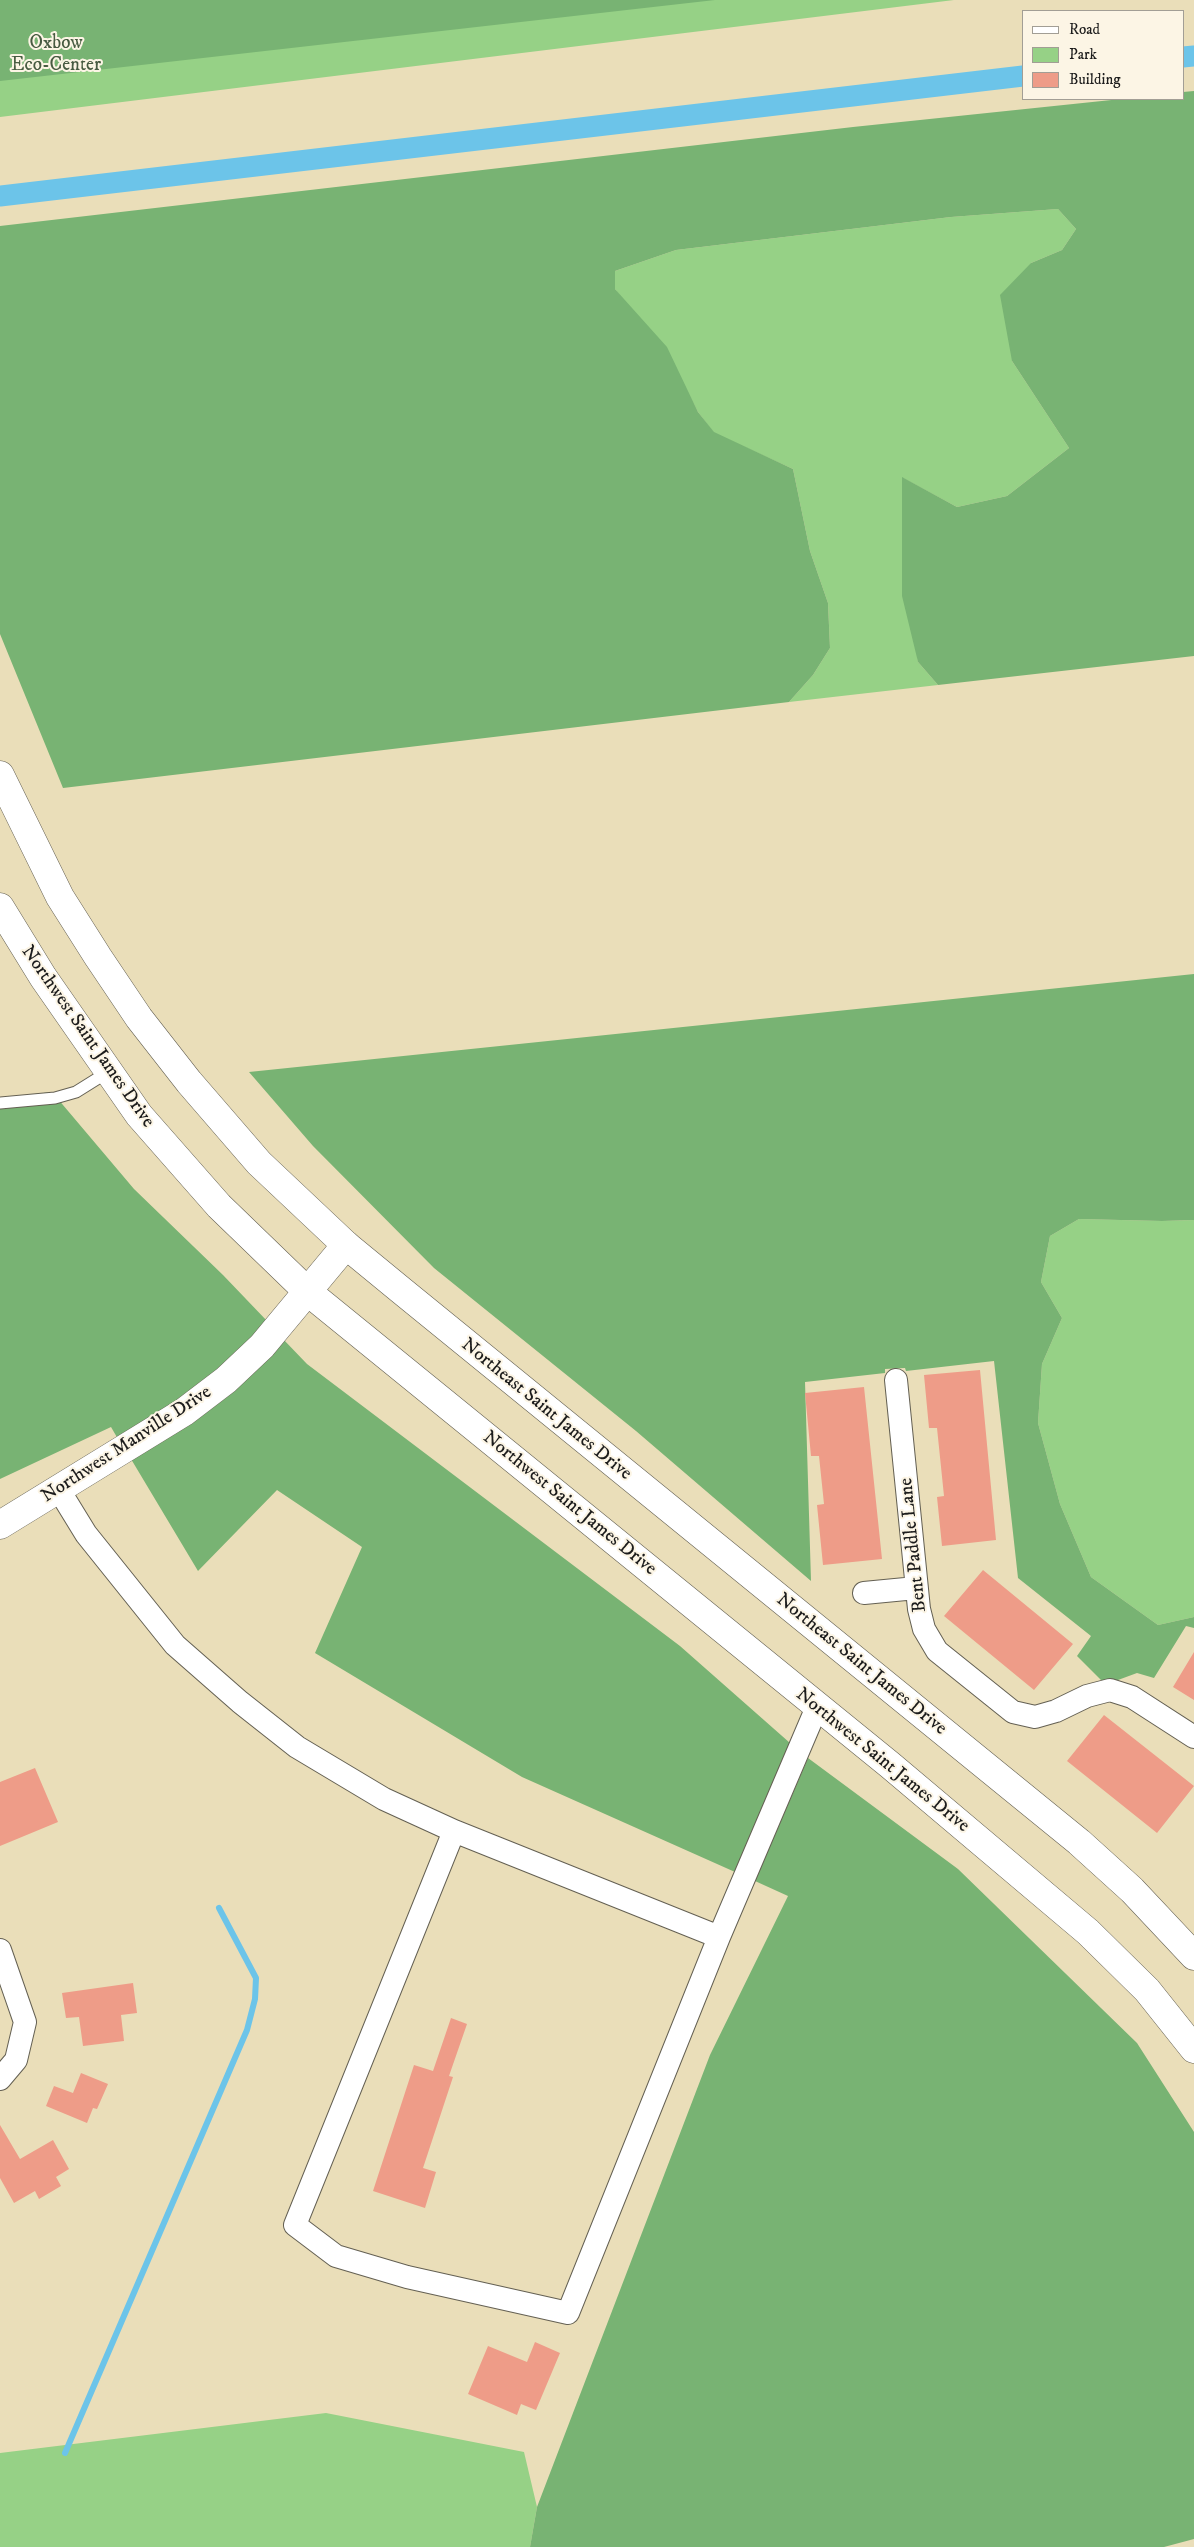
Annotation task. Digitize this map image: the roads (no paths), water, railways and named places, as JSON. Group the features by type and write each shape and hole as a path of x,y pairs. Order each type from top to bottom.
{"main road":[{"name":"Northeast Saint James Drive","path":"0,775 60,897 140,1018 189,1082 259,1163 346,1245 651,1496 1079,1842 1132,1890 1194,1956"},
{"name":"Northwest Saint James Drive","path":"0,907 42,978 139,1115 219,1206 308,1292 818,1707 1088,1932 1147,1990 1194,2049"},
{"name":"Northwest Manville Drive","path":"0,1525 184,1412 226,1380 262,1346 346,1245"}],"street":[{"name":"Bent Paddle Lane","path":"896,1380 916,1588 924,1629 937,1651 1013,1712 1035,1717 1056,1711 1087,1696 1110,1690 1132,1697 1194,1737"},
{"path":"59,1490 86,1534 175,1645 240,1702 305,1752 384,1799 454,1830 719,1937"},
{"path":"864,1593 916,1588"},
{"path":"454,1830 295,2225 336,2256 407,2277 568,2313 719,1937 818,1707"},
{"path":"0,1950 25,2022 16,2060 0,2079"}],"lane":[{"path":"0,1103 55,1098 76,1092 108,1072"}],"waterway":[{"path":"1184,57 1194,56"},
{"path":"0,196 1022,76"},
{"path":"65,2453 247,2030 255,1999 256,1978 219,1908"}],"park label":[{"name":"Oxbow Eco-Center","path":"56,55"}]}
